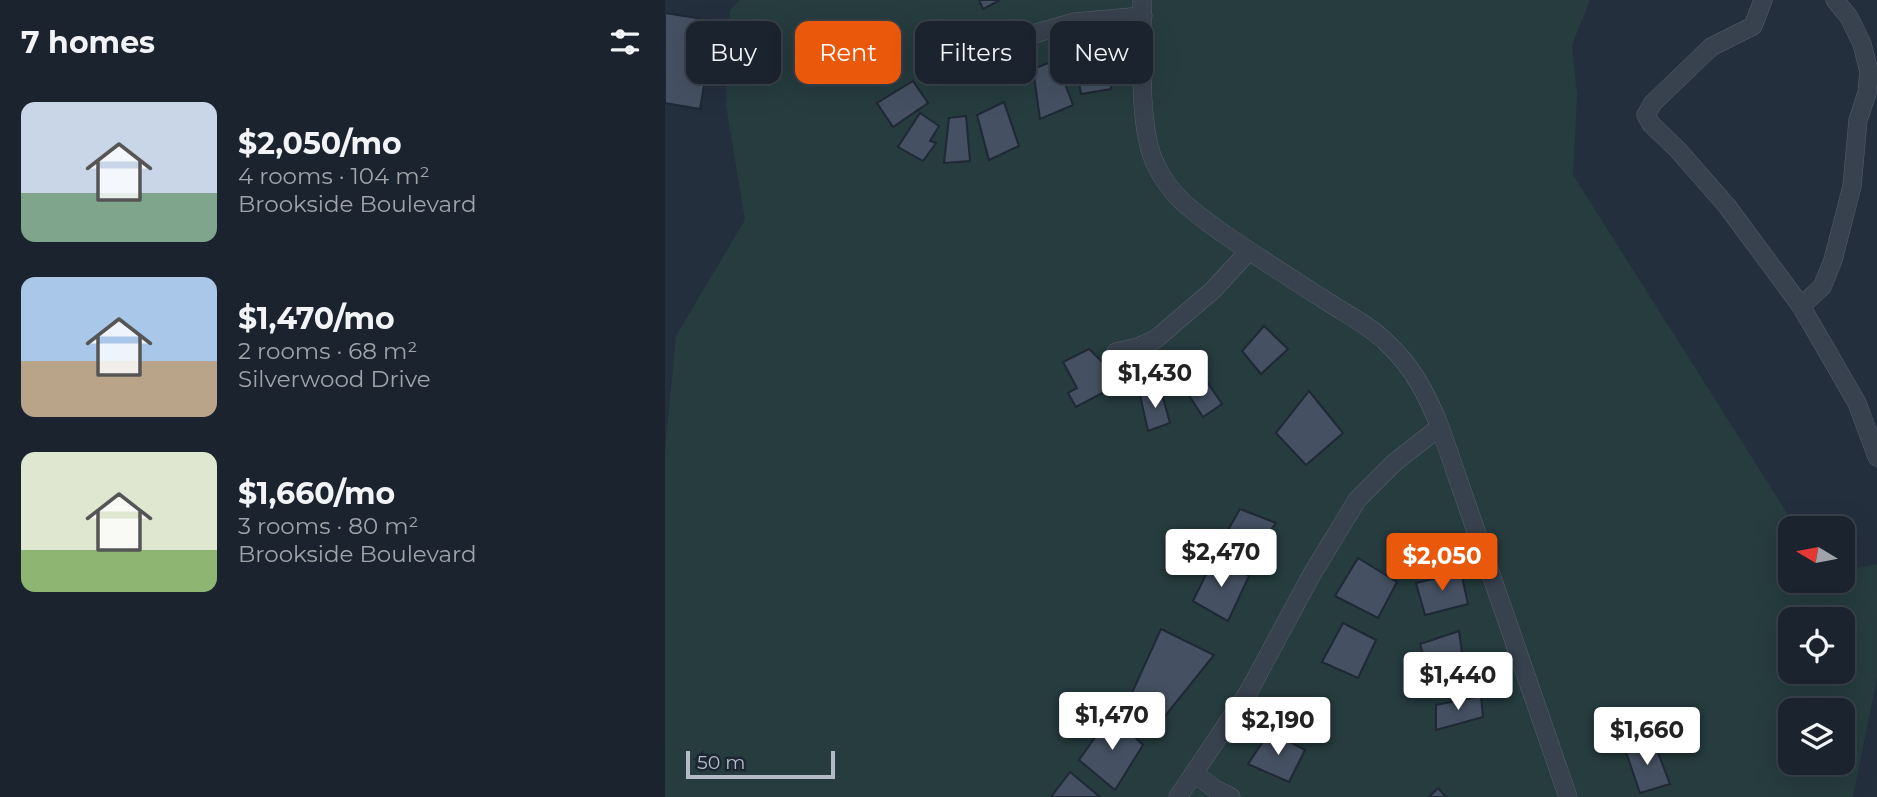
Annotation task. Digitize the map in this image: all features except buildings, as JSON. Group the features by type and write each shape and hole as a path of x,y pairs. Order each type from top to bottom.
{"street":[{"path":"1763,0 1752,26 1711,47 1653,103 1646,115 1651,124 1678,150 1727,206 1801,306 1857,403 1877,457"},
{"path":"1801,306 1822,287 1833,260 1852,186 1858,120 1867,93 1869,71 1862,44 1849,17 1835,0"},
{"path":"1036,33 1142,8 1145,121 1154,162 1164,180 1185,206 1249,251 1374,331 1410,367 1424,388 1440,427 1568,797"},
{"path":"1116,352 1156,339 1213,290 1249,251"},
{"path":"1178,797 1249,691 1312,573 1357,500 1395,462 1440,427"},
{"path":"1195,774 1231,797"}],"green space":[{"path":"740,0 1590,0 1572,45 1577,95 1573,175 1789,516 1778,516 1778,593 1855,593 1855,569 1877,564 1877,678 1853,797 665,797 665,452 676,336 745,220 726,105 727,84 781,84 781,21 730,21 730,10"}]}
